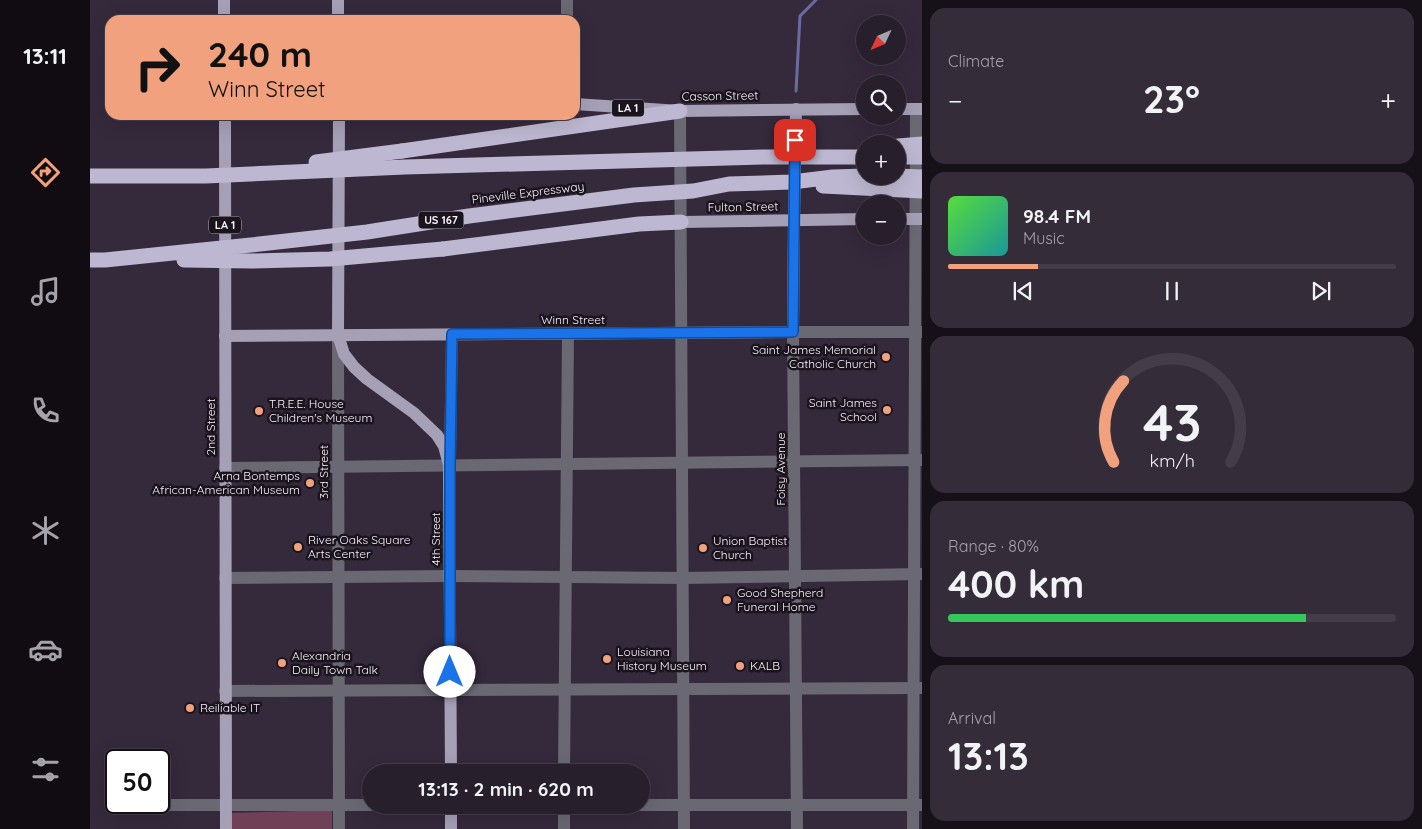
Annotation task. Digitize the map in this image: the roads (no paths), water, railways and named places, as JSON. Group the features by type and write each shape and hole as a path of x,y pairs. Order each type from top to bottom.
{"highway":[{"path":"206,176 402,151 680,111"},
{"path":"906,145 922,144"},
{"path":"764,157 856,150"},
{"path":"764,157 856,157"},
{"name":"Pineville Expressway","path":"90,176 206,176 405,167 764,157"},
{"path":"906,157 922,157"},
{"name":"US 167","path":"792,182 856,176"},
{"path":"906,176 922,177"},
{"path":"792,182 821,186 922,191"},
{"name":"Pineville Expressway","path":"97,260 251,246 634,195 693,191 729,184 792,182"},
{"path":"97,260 252,261 330,259 443,249 639,224 681,222"}],"main road":[{"path":"224,0 224,15"},
{"path":"338,0 338,15"},
{"name":"Casson Street","path":"580,104 680,111 856,109"},
{"name":"Foisy Avenue","path":"793,332 796,109"},
{"path":"906,109 919,109"},
{"name":"2nd Street","path":"225,120 226,829"},
{"name":"3rd Street","path":"338,120 338,335"},
{"name":"Fulton Street","path":"681,222 856,219"},
{"path":"906,219 919,219"},
{"name":"Winn Street","path":"225,336 793,332"},
{"path":"338,335 344,354 354,367 367,379 414,413 437,435 444,446 450,465"},
{"name":"4th Street","path":"450,465 451,764"},
{"path":"451,814 451,829"}],"street":[{"path":"567,0 567,15"},
{"path":"913,829 917,805 918,688 919,109"},
{"path":"680,111 684,829"},
{"name":"Winn Street","path":"793,332 918,332"},
{"name":"Foisy Avenue","path":"793,332 797,829"},
{"name":"4th Street","path":"450,465 452,334"},
{"path":"564,764 568,334"},
{"name":"3rd Street","path":"338,335 339,829"},
{"path":"225,468 918,460"},
{"path":"225,578 450,576 683,578 918,574"},
{"path":"225,691 918,688"},
{"path":"170,805 362,805"},
{"path":"650,805 917,805"},
{"path":"564,814 564,829"}],"waterway":[{"path":"796,91 800,16 816,0"}],"place":[{"name":"Saint James Memorial Catholic Church","path":"886,357"},
{"name":"Saint James School","path":"887,410"},
{"name":"T.R.E.E. House Children's Museum","path":"259,411"},
{"name":"Arna Bontemps African-American Museum","path":"310,483"},
{"name":"River Oaks Square Arts Center","path":"298,547"},
{"name":"Union Baptist Church","path":"703,548"},
{"name":"Good Shepherd Funeral Home","path":"727,600"},
{"name":"Louisiana History Museum","path":"607,659"},
{"name":"Alexandria Daily Town Talk","path":"282,663"},
{"name":"KALB","path":"740,666"},
{"name":"Reiliable IT","path":"190,708"}]}
